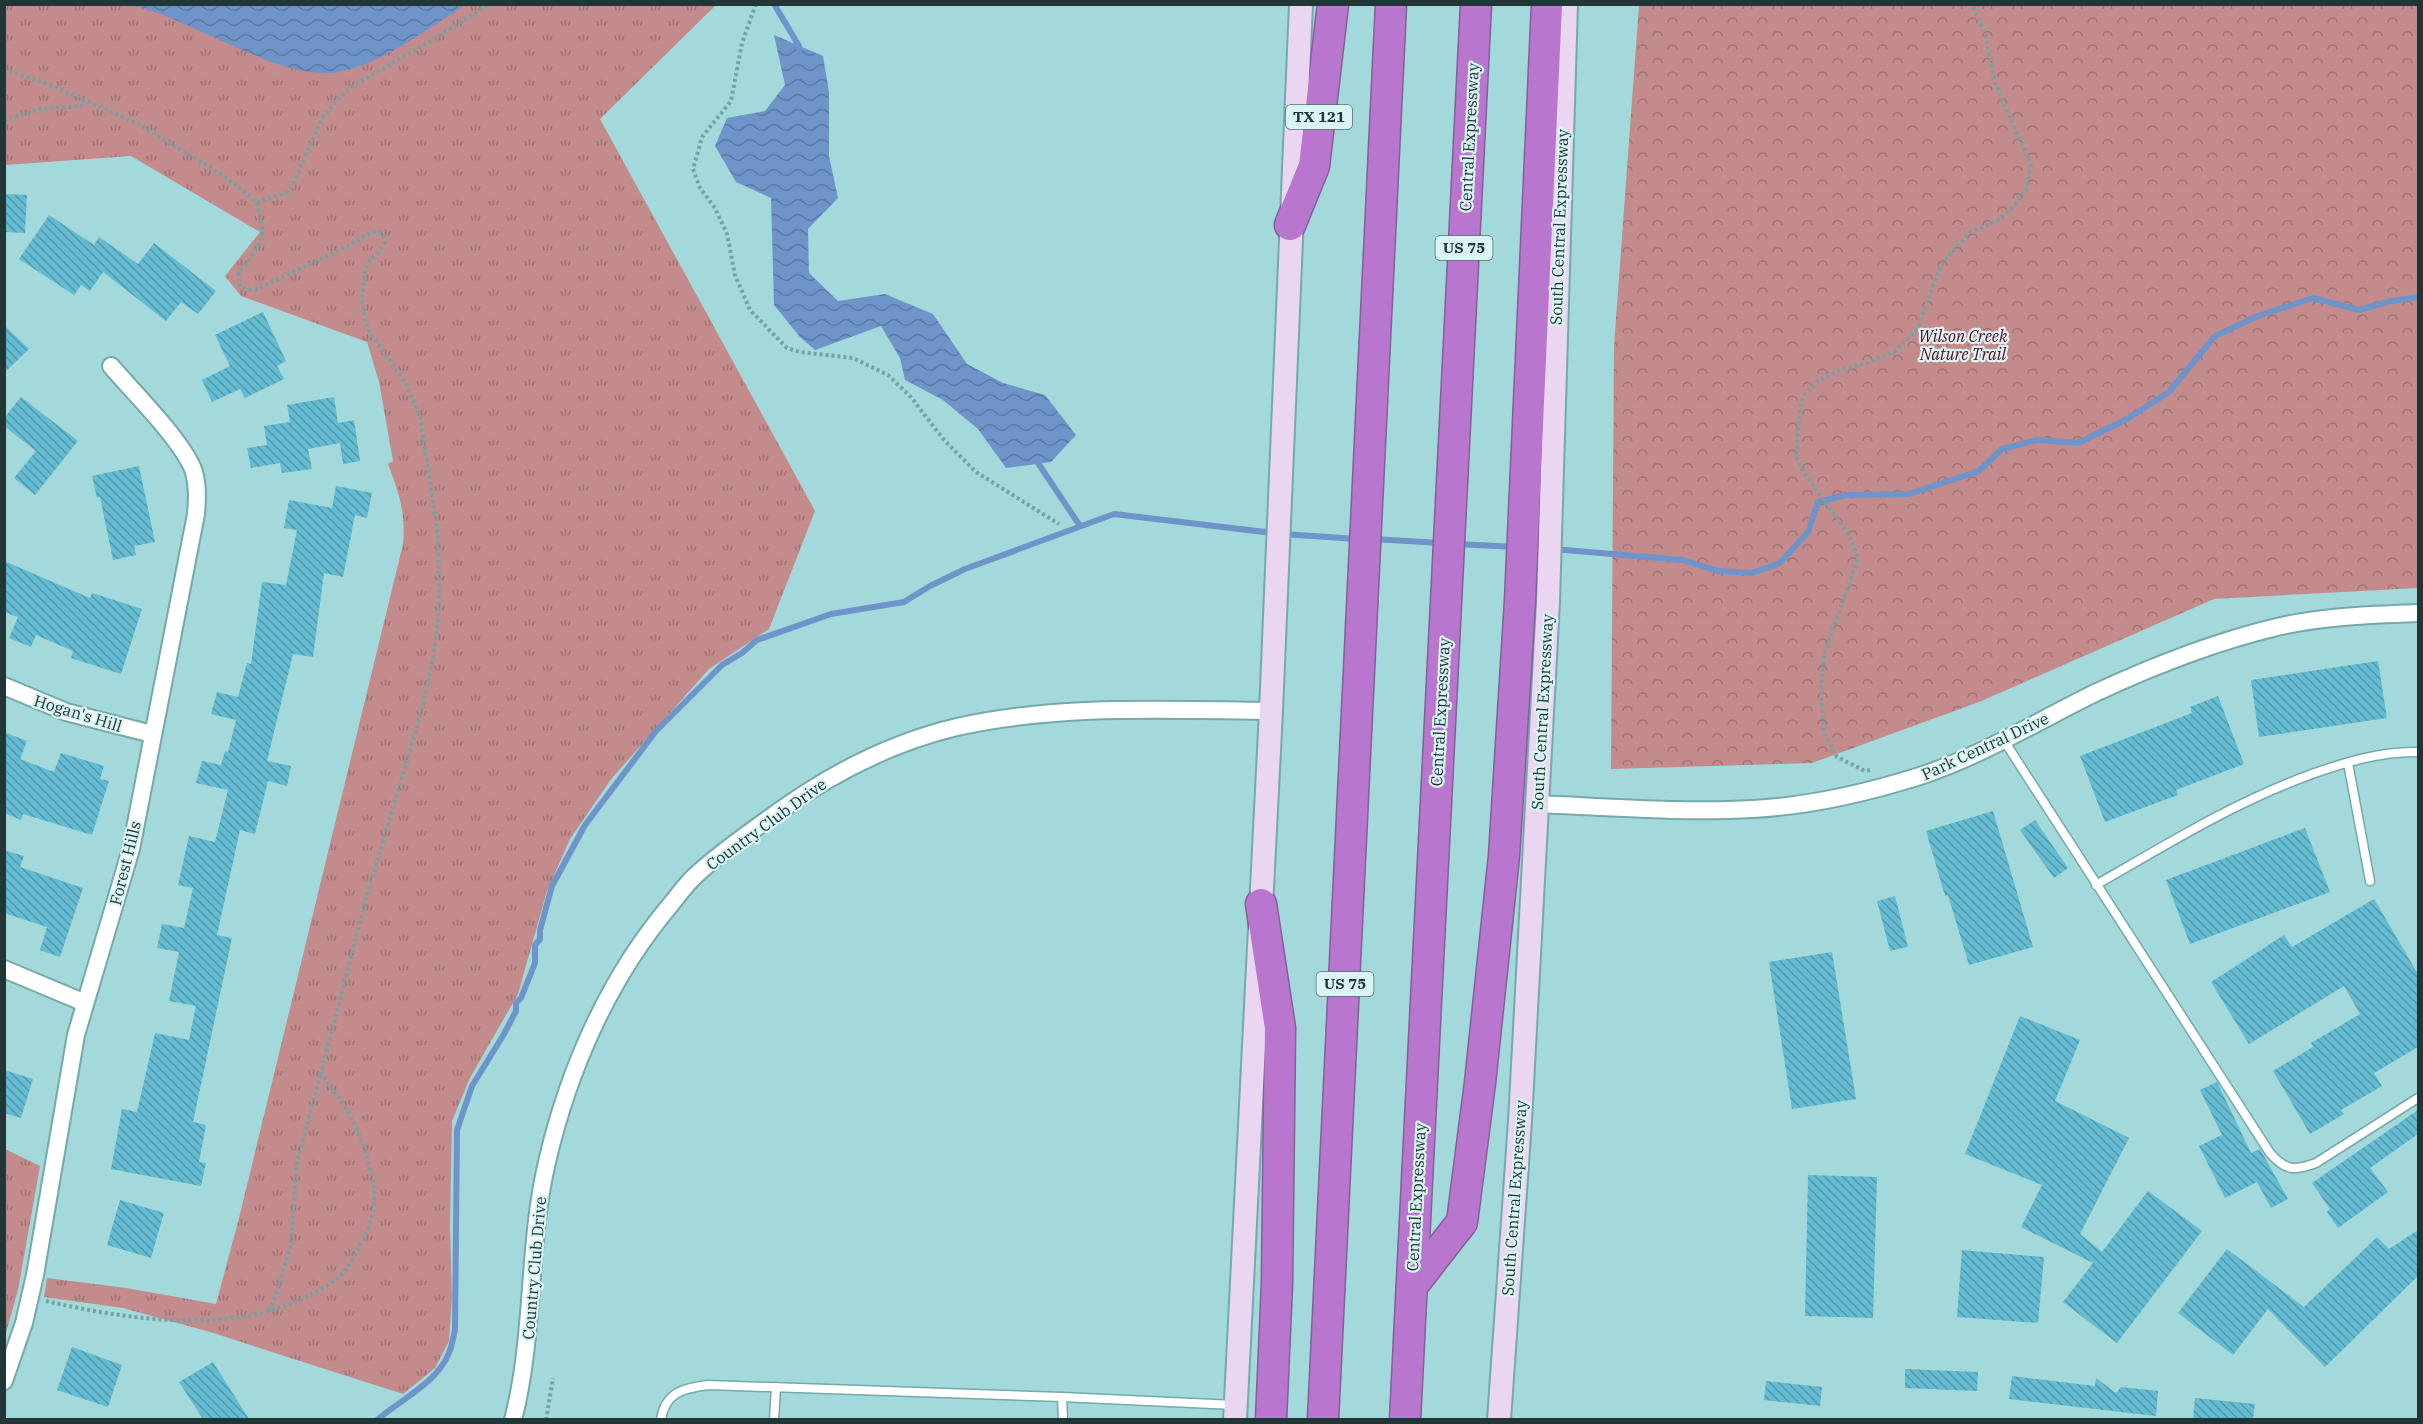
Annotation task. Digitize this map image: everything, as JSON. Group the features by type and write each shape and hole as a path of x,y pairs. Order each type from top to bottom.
{"highway":[{"name":"TX 121","path":"1290,225 1314,166 1333,4"},
{"name":"US 75","path":"1323,1419 1391,4"},
{"name":"Central Expressway","path":"1406,1419 1476,4"},
{"path":"1412,1286 1462,1222 1480,1083 1534,601 1547,4"},
{"path":"1261,904 1280,1028 1277,1283 1270,1419"}],"main road":[{"path":"1235,1412 1271,711 1300,4"},
{"name":"South Central Expressway","path":"1537,510 1566,4"},
{"name":"South Central Expressway","path":"1499,1419 1520,1121 1537,804 1534,601"}],"street":[{"name":"Forest Hills","path":"4,1381 30,1298 71,1059 85,1003 127,866 192,534 197,492 194,472 184,454 111,366"},
{"name":"Park Central Drive","path":"1537,804 1753,809 1814,802 1871,790 1923,775 2097,693 2166,663 2221,643 2278,627 2335,618 2418,614"},
{"name":"Hogan's Hill","path":"4,686 66,712 153,734"},
{"name":"Country Club Drive","path":"513,1419 526,1353 538,1207 547,1160 566,1097 600,1011 622,970 647,933 695,876 738,840 823,782 852,766 918,738 955,728 1036,714 1097,709 1271,711"},
{"path":"4,969 85,1003"}],"lane":[{"path":"2003,739 2270,1153 2279,1162 2289,1168 2302,1168 2316,1162 2418,1098"},
{"path":"2096,885 2198,825 2271,790 2348,763 2396,751 2418,752"},
{"path":"2348,763 2370,881"},
{"path":"661,1419 665,1403 677,1393 691,1387 708,1385 1062,1397 1235,1412"},
{"path":"774,1419 776,1387"},
{"path":"1062,1397 1063,1419"}],"path":[{"path":"257,202 286,193 292,186 321,119 345,92 489,4"},
{"path":"756,4 742,42 731,101 702,137 693,169 700,188 716,208 727,234 735,274 750,310 787,348 800,352 853,357 888,375 910,396 944,441 976,472 1059,524"},
{"path":"1876,769 1866,771 1837,757 1824,732 1821,694 1824,654 1858,558 1849,535 1804,474 1796,456 1798,417 1803,396 1819,380 1842,369 1867,363 1896,351 1917,328 1941,266 1952,252 1970,232 1997,221 2015,205 2026,190 2031,165 1995,83 1985,35 1972,4"},
{"path":"4,69 51,85 86,103 124,117 224,176 257,202 262,238 251,258 238,272 240,287 247,290 257,289 348,246 371,232 378,232 383,236 385,243 365,269 363,312 371,335 406,384 420,416 438,535 439,611 433,658 421,713 367,895 297,1161 291,1242 278,1290 269,1311"},
{"path":"4,120 40,109 81,106 86,103"},
{"path":"30,1298 147,1319 219,1319 269,1311 296,1303 327,1286 347,1268 364,1238 374,1214 374,1183 356,1129 321,1072"},
{"path":"546,1419 553,1378"}],"green space":[{"path":"5,5 716,5 600,119 815,511 769,629 709,669 612,778 570,839 547,891 518,994 470,1078 452,1121 450,1226 452,1297 449,1341 435,1368 403,1394 210,1332 123,1308 44,1297 47,1278 126,1288 216,1304 403,544 403,522 398,494 388,464 393,461 379,382 367,342 241,296 225,276 260,232 131,156 5,165"},
{"name":"Wilson Creek Nature Trail","path":"1639,5 2418,5 2418,588 2214,599 1979,702 1812,763 1611,769 1614,346"},
{"path":"5,1149 40,1166 18,1290 5,1336"}],"water":[{"path":"125,5 466,5 378,58 341,72 323,73 281,65 158,13"},
{"path":"774,35 823,56 829,92 829,156 838,198 808,229 809,273 838,301 885,294 933,314 967,364 1003,383 1045,395 1076,435 1051,462 1006,468 978,429 943,400 905,380 900,358 881,326 815,350 800,337 774,305 771,198 736,182 715,146 727,118 765,111 785,85"}],"building":[{"path":"4,194 27,195 25,233 4,232"},
{"path":"49,215 94,245 99,237 138,264 154,243 216,291 198,314 181,302 166,321 103,272 90,291 81,285 74,295 19,259"},
{"path":"263,312 286,361 277,366 284,379 245,398 240,389 212,402 202,380 230,366 215,335"},
{"path":"4,325 29,349 4,373"},
{"path":"21,397 78,441 35,495 14,478 36,451 4,426 4,418"},
{"path":"334,397 338,423 354,420 360,461 343,464 340,443 308,449 312,469 282,473 280,463 251,468 247,448 267,445 264,426 290,422 287,405"},
{"path":"139,466 155,542 134,546 136,555 113,560 100,497 97,498 92,476"},
{"path":"336,486 372,493 367,518 355,515 343,577 324,573 313,657 293,654 267,761 291,766 287,786 268,781 255,834 240,830 217,935 232,938 193,1122 206,1125 199,1162 206,1163 201,1186 111,1169 122,1109 137,1112 155,1033 189,1040 196,1006 169,1001 179,952 157,948 162,924 184,928 193,888 178,885 189,836 215,842 228,790 196,783 202,761 221,765 225,751 228,752 236,720 211,714 217,692 238,697 247,663 251,664 262,582 286,585 297,530 284,528 289,500 332,508"},
{"path":"4,561 90,598 92,593 142,609 121,674 71,658 73,651 36,635 31,647 9,638 18,617 4,612"},
{"path":"2378,661 2387,718 2259,737 2251,680"},
{"path":"2218,696 2244,764 2176,790 2178,795 2105,822 2080,756 2192,713 2190,707"},
{"path":"4,732 27,741 20,759 54,772 61,753 104,766 100,779 109,781 92,835 23,814 21,820 4,813"},
{"path":"1993,811 2033,947 1969,965 1926,831"},
{"path":"2035,820 2068,868 2054,878 2020,830"},
{"path":"2305,828 2330,892 2190,944 2166,880"},
{"path":"4,850 24,856 20,867 83,888 60,957 40,950 47,927 4,913"},
{"path":"1895,896 1908,947 1890,951 1877,901"},
{"path":"2374,899 2418,974 2418,1047 2374,1073 2382,1086 2341,1110 2344,1114 2310,1134 2273,1071 2313,1047 2311,1043 2360,1014 2344,986 2249,1044 2211,982 2284,935 2292,947"},
{"path":"1832,952 1856,1099 1792,1109 1769,962"},
{"path":"2020,1016 2080,1040 2055,1101 2129,1138 2080,1234 2102,1252 2148,1191 2202,1231 2117,1343 2063,1302 2093,1263 2021,1227 2042,1185 1965,1154"},
{"path":"4,1070 33,1079 21,1118 4,1113"},
{"path":"2217,1082 2251,1153 2260,1149 2288,1199 2271,1208 2257,1182 2225,1198 2199,1146 2222,1135 2200,1090"},
{"path":"2418,1110 2418,1134 2370,1168 2388,1192 2338,1228 2327,1212 2330,1209 2312,1183"},
{"path":"1808,1175 1877,1177 1873,1318 1805,1316"},
{"path":"120,1200 164,1213 151,1258 107,1245"},
{"path":"2418,1230 2418,1276 2325,1367 2268,1309 2233,1355 2178,1313 2227,1249 2304,1307 2377,1237 2389,1249"},
{"path":"1962,1250 2044,1257 2038,1323 1957,1317"},
{"path":"72,1347 122,1365 108,1407 57,1390"},
{"path":"213,1362 249,1419 203,1419 179,1382"},
{"path":"1905,1369 1978,1372 1977,1391 1905,1388"},
{"path":"2012,1376 2095,1386 2096,1378 2116,1393 2121,1387 2158,1391 2156,1416 2009,1399"},
{"path":"1766,1381 1822,1387 1820,1406 1764,1400"},
{"path":"2195,1398 2255,1404 2253,1419 2193,1419"}],"waterway":[{"path":"774,4 799,46 799,51"},
{"path":"1553,549 1683,560 1718,571 1752,573 1780,563 1808,532 1818,502 1846,495 1909,494 1979,471 2002,449 2037,440 2078,443 2127,419 2169,392 2215,336 2258,316 2313,298 2359,310 2391,301 2418,297"},
{"path":"1036,460 1080,526"},
{"path":"377,1420 427,1382 443,1364 450,1350 455,1330 457,1130 472,1086 516,1011 516,1003 521,998 535,963 535,945 540,939 540,930 552,886 585,825 656,731 722,665 742,653 757,640 831,614 904,602 965,569 1114,514 1273,533"},
{"path":"1283,534 1357,539"},
{"path":"1373,539 1441,543"},
{"path":"1457,544 1516,547"}]}
